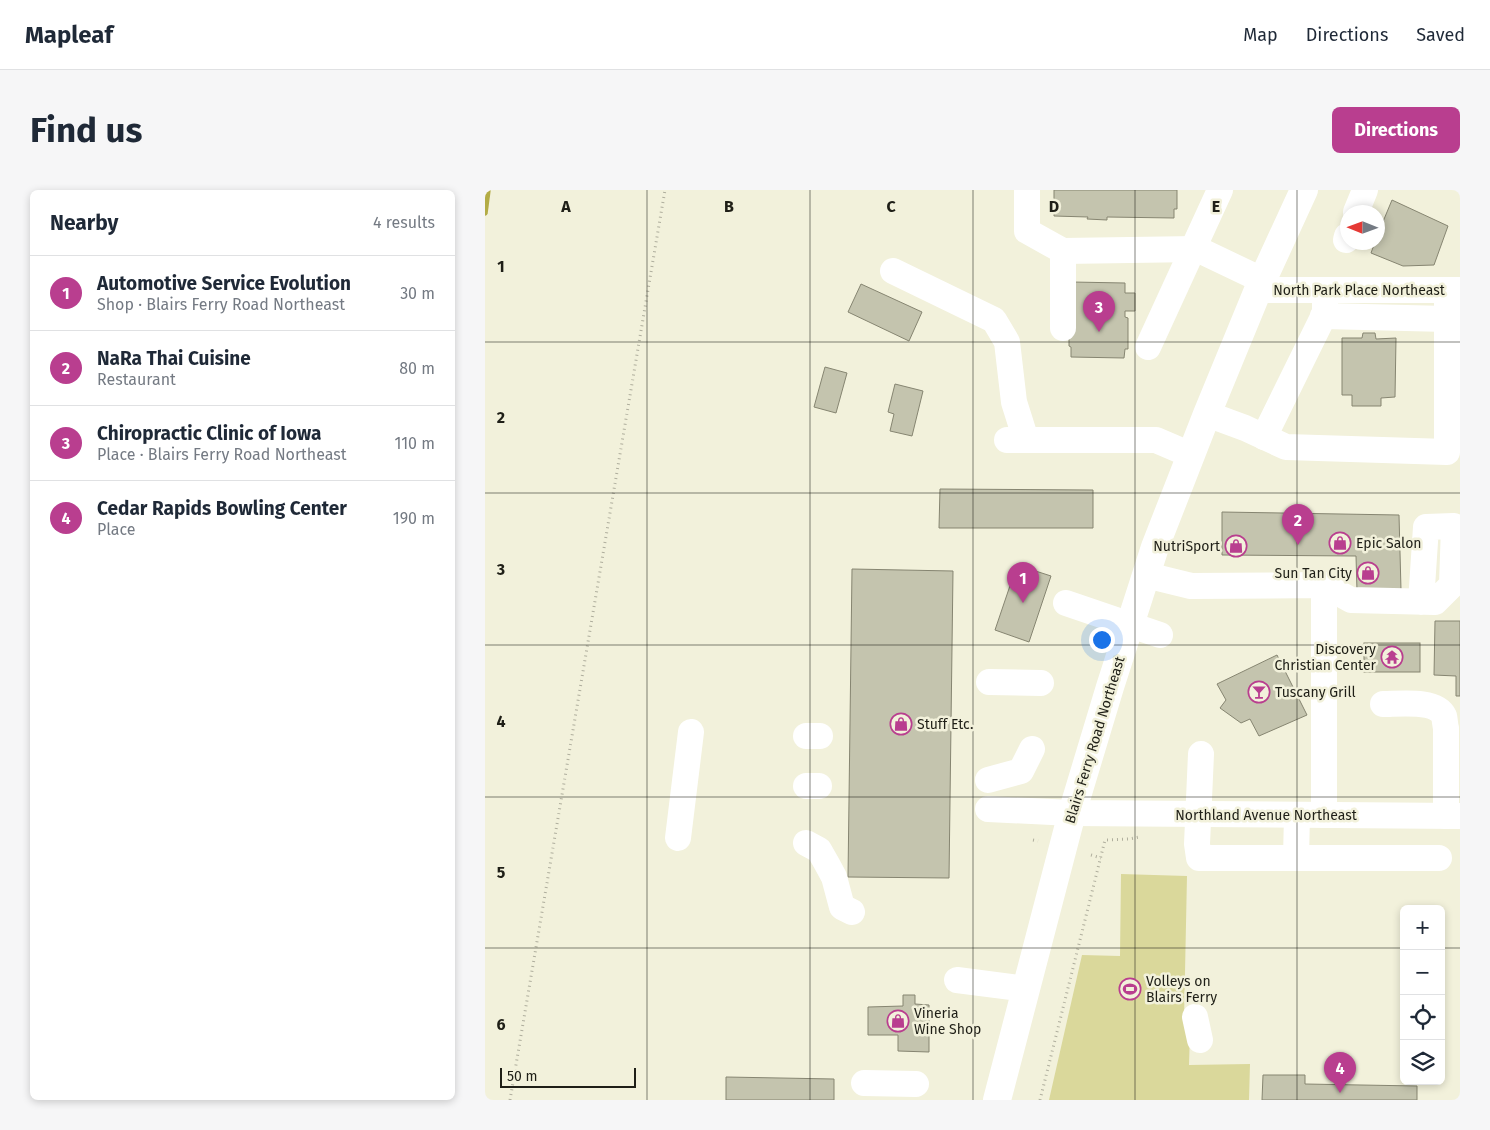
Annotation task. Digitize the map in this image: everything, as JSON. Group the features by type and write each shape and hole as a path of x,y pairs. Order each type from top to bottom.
{"main road":[{"name":"Blairs Ferry Road Northeast","path":"997,1100 1072,813 1155,547 1261,282 1304,190"}],"street":[{"path":"1027,190 1027,231 1063,252 1197,249 1261,282"},
{"path":"1148,347 1220,190"},
{"path":"1360,205 1365,190"},
{"path":"1063,252 1063,328"},
{"path":"893,271 994,320 1007,342 1017,440 1156,440 1191,455"},
{"name":"North Park Place Northeast","path":"1261,282 1325,290 1453,290"},
{"path":"1265,437 1325,313 1325,290"},
{"path":"1207,414 1286,447 1447,452 1447,319 1453,290"},
{"path":"1323,316 1447,319"},
{"path":"1146,575 1191,586 1324,585 1351,600 1421,602 1426,526 1454,526"},
{"path":"1323,815 1324,585"},
{"path":"1066,603 1160,636"},
{"path":"989,682 1041,683"},
{"path":"1383,704 1429,705 1438,709 1443,716 1446,728 1453,816"},
{"path":"677,838 693,782 691,732"},
{"path":"988,780 1021,772 1032,749"},
{"path":"1201,754 1197,844 1199,858 1439,858"},
{"name":"Northland Avenue Northeast","path":"988,809 1072,813 1453,816"},
{"path":"1296,858 1297,815"},
{"path":"1391,815 1391,858"},
{"path":"806,844 819,850 834,877 842,907 852,912"},
{"path":"957,980 1026,989"},
{"path":"864,1082 916,1084"}],"path":[{"path":"510,1100 665,190"},
{"path":"1040,1100 1105,840 1144,836"},
{"path":"1033,840 1038,841"},
{"path":"1091,855 1101,858"}],"shaded area":[{"name":"Volleys on Blairs Ferry","path":"1121,874 1187,876 1184,1021 1190,1032 1189,1065 1250,1064 1249,1100 1049,1100 1082,955 1120,956"}],"building":[{"path":"1054,190 1177,190 1177,209 1174,209 1174,218 1107,217 1107,220 1087,219 1088,217 1054,216"},
{"path":"1392,200 1448,226 1434,265 1403,266 1371,253 1372,250 1385,250 1385,217"},
{"path":"1072,282 1125,283 1125,293 1135,293 1135,311 1125,311 1125,317 1128,318 1128,349 1125,349 1124,358 1071,357 1069,313"},
{"path":"861,284 922,312 909,341 848,312"},
{"path":"1363,333 1375,333 1376,339 1396,338 1395,397 1381,398 1381,406 1352,406 1352,395 1342,395 1342,338 1362,338"},
{"path":"825,367 847,373 836,413 814,407"},
{"path":"895,384 923,391 912,436 890,431 894,414 888,412"},
{"path":"940,489 1093,490 1093,528 939,528"},
{"path":"1222,512 1399,515 1401,590 1357,591 1356,556 1222,555"},
{"path":"1017,565 1051,576 1029,642 995,630"},
{"name":"Stuff Etc.","path":"852,569 953,571 949,878 848,877"},
{"path":"1435,621 1460,621 1460,696 1456,696 1456,676 1434,675"},
{"name":"Discovery Christian Center","path":"1364,643 1420,643 1420,672 1364,672"},
{"name":"Tuscany Grill","path":"1277,655 1307,715 1259,736 1250,719 1241,723 1220,708 1226,700 1217,684"},
{"name":"Vineria Wine Shop","path":"903,995 915,995 915,1004 929,1005 929,1052 898,1051 898,1035 868,1035 868,1007 903,1006"},
{"path":"1263,1075 1305,1075 1305,1084 1417,1086 1417,1100 1262,1100"},
{"path":"726,1077 834,1079 834,1100 726,1100"}],"waterway":[{"path":"485,213 488,190"}],"place":[{"name":"Chiropractic Clinic of Iowa","path":"1099,332"},
{"name":"Epic Salon","path":"1340,543"},
{"name":"NaRa Thai Cuisine","path":"1298,545"},
{"name":"NutriSport","path":"1236,546"},
{"name":"Sun Tan City","path":"1368,573"},
{"name":"Automotive Service Evolution","path":"1023,603"},
{"name":"Discovery Christian Center","path":"1392,657"},
{"name":"Tuscany Grill","path":"1259,692"},
{"name":"Stuff Etc.","path":"901,724"},
{"name":"Volleys on Blairs Ferry","path":"1130,989"},
{"name":"Vineria Wine Shop","path":"898,1021"},
{"name":"Cedar Rapids Bowling Center","path":"1340,1093"}]}
